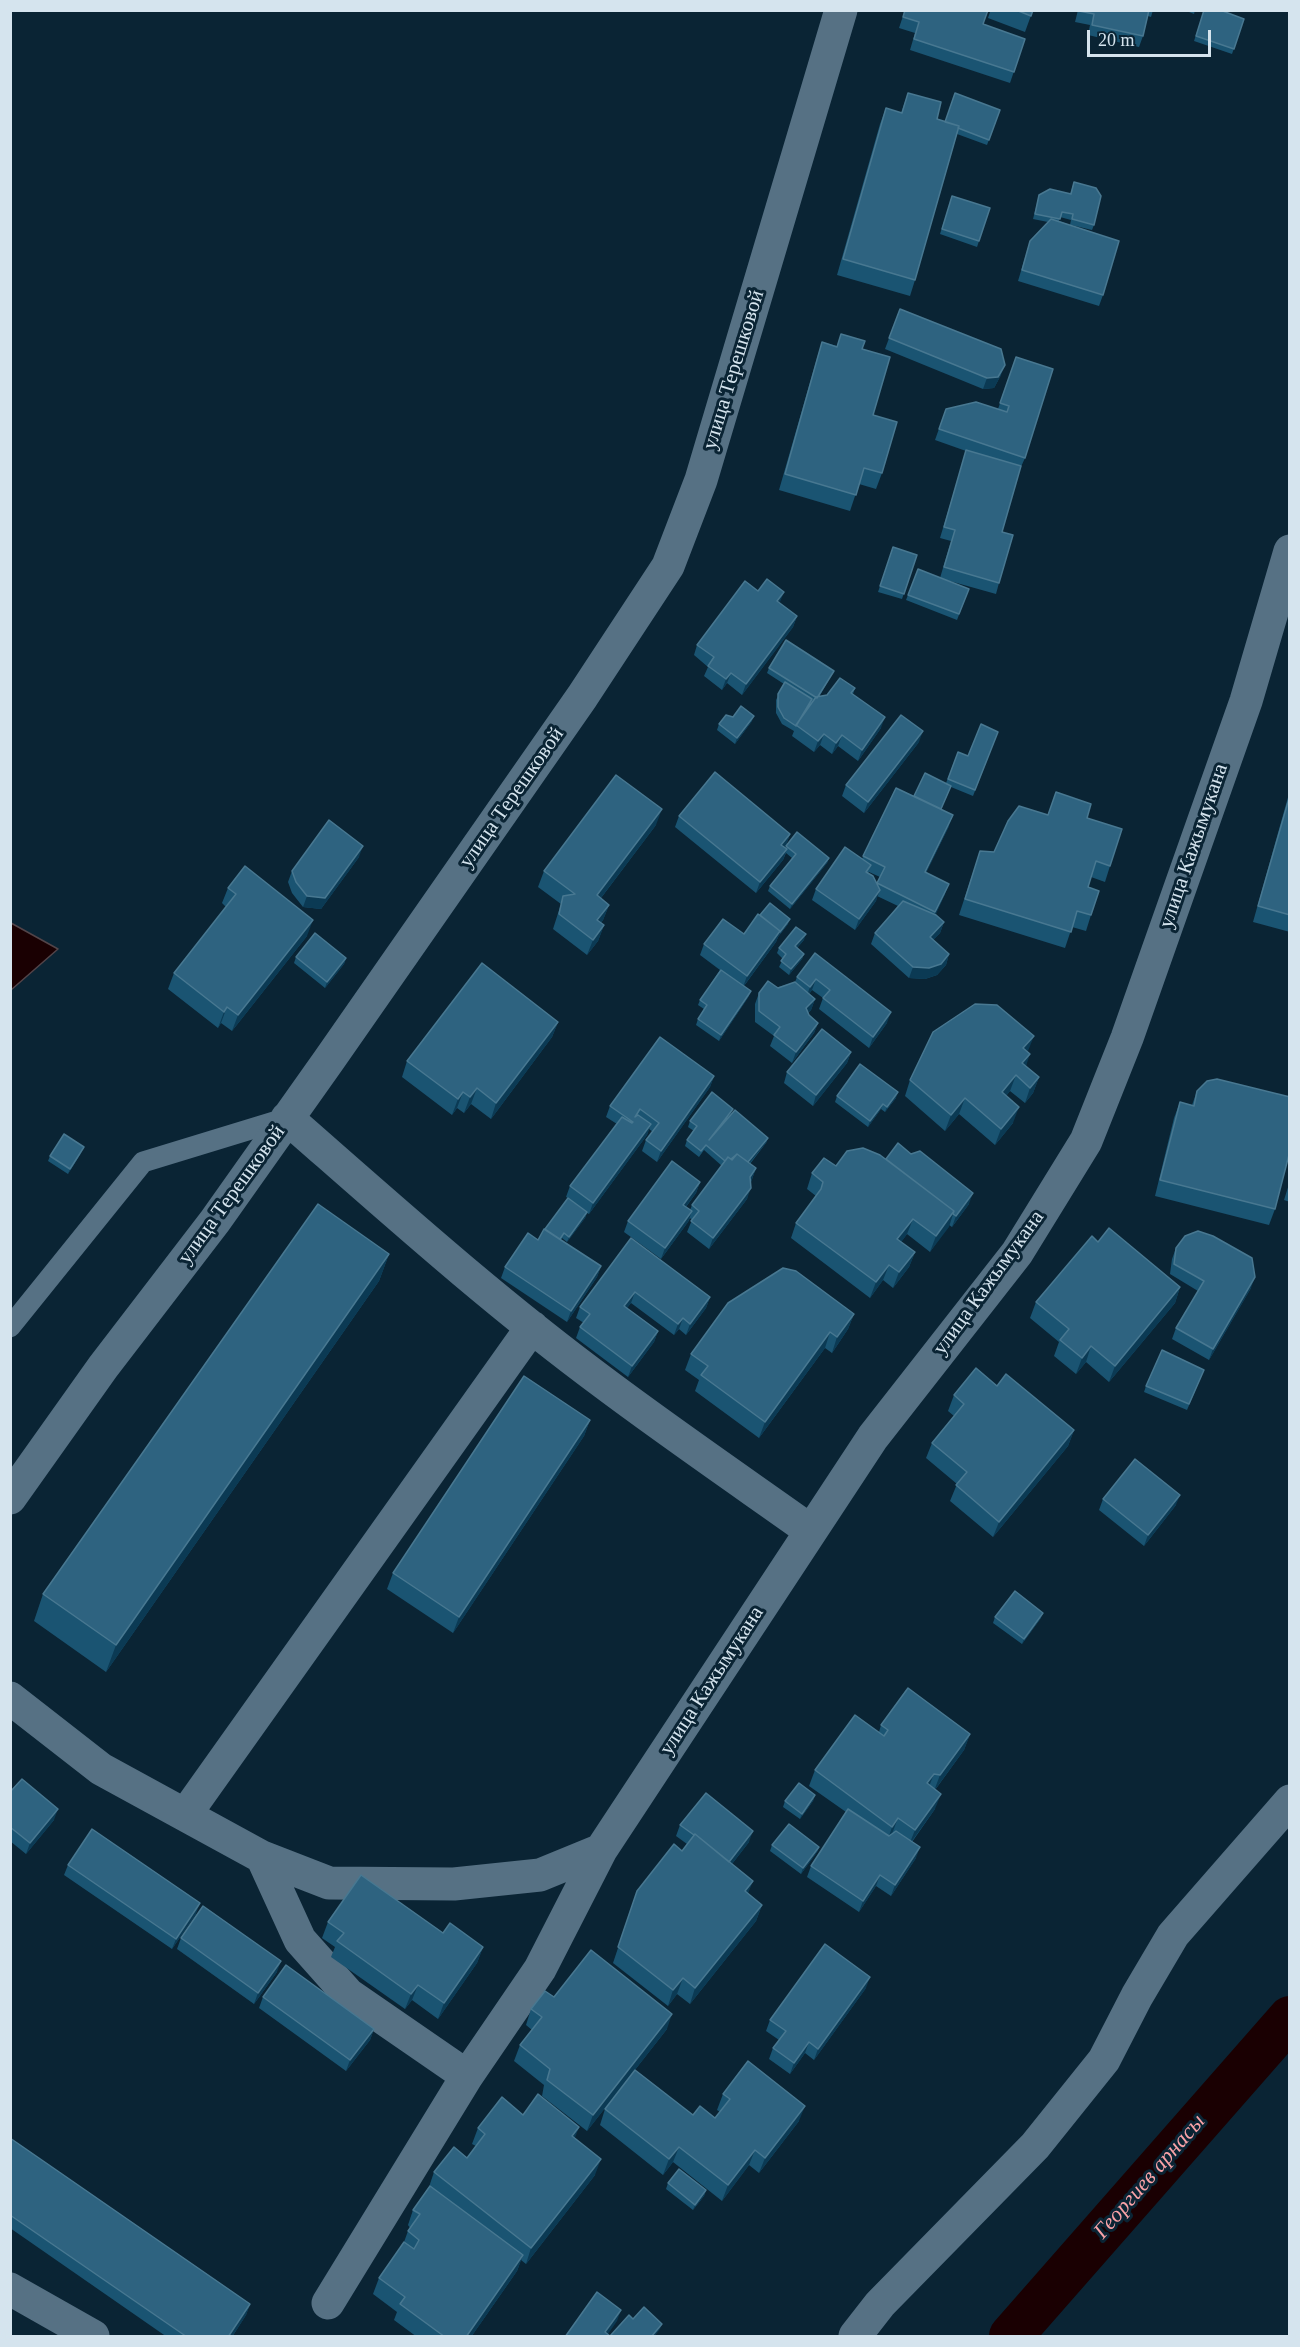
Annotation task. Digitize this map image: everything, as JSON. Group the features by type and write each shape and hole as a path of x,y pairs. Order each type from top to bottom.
{"street":[{"name":"улица Терешковой","path":"10,1498 103,1367 215,1221 582,697 668,566 701,480 841,10"},
{"name":"улица Кажымукана","path":"328,2303 467,2076 540,1969 601,1850 873,1437 1017,1253 1086,1141 1127,1038 1246,701 1290,551"},
{"path":"287,1118 462,1271 603,1383 811,1531"},
{"path":"185,1815 532,1327"},
{"path":"10,1698 101,1769 262,1857 329,1883 454,1884 540,1875 601,1850"},
{"path":"855,2337 880,2304 1035,2146 1098,2069 1173,1935 1290,1801"},
{"path":"262,1857 300,1940 348,1994 467,2076"},
{"path":"10,2289 93,2337"}],"lane":[{"path":"10,1327 143,1162 287,1118"}],"shaded area":[{"path":"11,923 58,949 11,990"}],"building":[{"path":"905,10 988,10 983,24 1025,39 1014,72 914,39 919,22 903,17"},
{"path":"1016,10 1033,10 1031,16"},
{"path":"1149,10 1143,36 1092,25 1094,14 1079,11"},
{"path":"1204,10 1220,10 1244,19 1234,49 1196,36"},
{"path":"908,93 941,102 937,119 959,126 915,280 843,259 886,108 902,113"},
{"path":"955,93 1000,110 989,140 945,122"},
{"path":"1074,182 1096,188 1101,196 1094,225 1072,219 1073,214 1062,212 1060,219 1035,214 1039,195 1050,189 1071,194"},
{"path":"952,196 990,208 979,241 942,229"},
{"path":"1051,219 1119,241 1103,295 1022,270 1030,241"},
{"path":"900,309 1001,349 1005,365 998,377 987,378 889,338"},
{"path":"841,334 865,341 862,349 890,357 873,415 897,422 882,473 864,468 856,495 785,474 822,342 837,347"},
{"path":"1016,357 1053,369 1025,458 939,429 946,409 976,402 1007,412 1009,406 1000,403"},
{"path":"966,450 1021,466 1002,532 1013,535 999,583 944,567 955,530 944,527"},
{"path":"893,547 917,555 904,594 880,586"},
{"path":"918,569 969,589 959,614 908,595"},
{"path":"767,579 784,592 777,601 797,616 746,684 731,673 726,679 708,666 714,657 697,645 745,581 758,591"},
{"path":"786,640 834,671 817,698 769,668"},
{"path":"840,678 855,688 851,693 885,717 862,750 842,735 836,743 824,734 818,741 796,725 816,697 827,695"},
{"path":"785,682 812,699 796,726 784,718 778,707 778,694"},
{"path":"741,706 754,716 737,738 719,724 726,715 733,717"},
{"path":"901,715 923,731 868,802 846,785"},
{"path":"981,724 998,732 975,790 948,779 958,752 968,756"},
{"path":"715,772 790,834 781,845 787,849 760,882 679,816"},
{"path":"925,773 951,786 941,809 914,796"},
{"path":"616,775 662,809 597,895 609,905 597,920 604,925 593,940 559,914 563,896 575,894 544,871"},
{"path":"896,788 953,815 925,872 949,884 935,912 877,883 885,867 863,856"},
{"path":"1056,792 1091,804 1087,818 1122,829 1110,866 1096,861 1088,887 1099,891 1091,915 1077,911 1071,932 965,899 980,851 994,852 1008,821 1019,806 1048,815"},
{"path":"1290,795 1290,915 1258,906"},
{"path":"329,820 363,846 325,898 307,896 296,882 292,871"},
{"path":"797,832 829,858 792,904 770,886 796,854 786,846"},
{"path":"845,847 871,865 866,872 873,876 880,890 859,919 816,889"},
{"path":"245,866 313,920 238,1015 227,1007 224,1012 174,973 236,894 228,888"},
{"path":"903,901 936,915 944,922 930,937 949,954 941,964 929,968 913,967 875,933"},
{"path":"770,903 790,919 780,932 760,915"},
{"path":"758,914 780,931 747,976 704,944 723,919 744,934"},
{"path":"796,927 806,934 795,946 804,954 791,969 781,961 786,954 779,948"},
{"path":"315,933 346,958 327,982 296,957"},
{"path":"815,953 891,1012 873,1037 823,998 830,990 816,979 810,987 797,977"},
{"path":"482,963 558,1022 496,1103 477,1088 470,1097 463,1092 458,1099 407,1061"},
{"path":"721,970 751,991 721,1035 698,1019 707,1005 700,1000"},
{"path":"768,981 778,988 795,982 815,999 806,1008 809,1015 818,1023 796,1052 774,1035 780,1027 759,1011 759,993"},
{"path":"975,1004 997,1005 1034,1036 1023,1048 1030,1054 1022,1063 1039,1077 1030,1088 1016,1075 1002,1092 1019,1107 1001,1129 965,1098 951,1115 910,1080 933,1032"},
{"path":"822,1029 851,1052 816,1095 787,1072"},
{"path":"660,1037 714,1076 661,1151 646,1140 659,1123 640,1109 635,1117 638,1115 651,1124 593,1203 570,1186 622,1117 633,1122 610,1106"},
{"path":"860,1064 898,1092 887,1107 883,1104 870,1121 837,1096"},
{"path":"1217,1079 1290,1097 1290,1151 1275,1209 1160,1180 1180,1102 1194,1106 1197,1091 1207,1081"},
{"path":"712,1092 733,1109 709,1140 735,1110 768,1138 748,1162 737,1154 731,1159 728,1157 725,1161 706,1145 701,1151 687,1140 697,1126 690,1121"},
{"path":"64,1134 84,1147 70,1169 50,1156"},
{"path":"898,1143 911,1154 920,1151 973,1193 956,1216 953,1214 954,1211 886,1159"},
{"path":"863,1148 880,1155 954,1211 936,1236 913,1219 897,1239 915,1252 899,1272 889,1265 876,1282 796,1223 821,1189 823,1182 812,1173 824,1158 836,1166 847,1151"},
{"path":"737,1154 756,1168 750,1177 751,1188 713,1238 691,1221 699,1211 692,1205 728,1157 732,1160"},
{"path":"672,1161 700,1182 683,1205 692,1211 665,1248 628,1221"},
{"path":"568,1198 587,1212 569,1237 564,1233 560,1239 545,1229"},
{"path":"318,1204 389,1254 116,1645 43,1594"},
{"path":"1109,1228 1180,1287 1115,1366 1091,1346 1082,1358 1060,1340 1069,1329 1036,1302 1092,1236 1098,1242"},
{"path":"544,1229 601,1266 571,1311 505,1267 528,1233 538,1240"},
{"path":"1198,1231 1213,1236 1252,1258 1255,1277 1213,1349 1176,1328 1204,1281 1174,1264 1176,1248 1185,1236"},
{"path":"631,1238 710,1297 690,1324 683,1318 678,1324 635,1292 624,1306 658,1331 632,1366 580,1327 590,1314 580,1307"},
{"path":"783,1268 796,1271 854,1314 837,1337 830,1332 765,1422 701,1375 708,1366 691,1354 728,1303"},
{"path":"1162,1350 1204,1370 1189,1404 1146,1386"},
{"path":"976,1368 997,1386 1006,1374 1074,1430 999,1522 956,1485 967,1472 932,1443 964,1404 954,1395"},
{"path":"524,1376 590,1420 459,1617 393,1573"},
{"path":"1135,1459 1180,1495 1148,1535 1103,1499"},
{"path":"1015,1591 1043,1613 1024,1639 995,1617"},
{"path":"908,1688 970,1734 940,1775 934,1774 927,1783 941,1794 915,1830 898,1818 892,1827 815,1770 855,1715 884,1736 888,1730 881,1725"},
{"path":"22,1779 58,1809 30,1843 10,1827 10,1792"},
{"path":"799,1783 815,1795 802,1814 785,1801"},
{"path":"706,1793 753,1831 729,1862 695,1834 680,1825"},
{"path":"848,1809 889,1836 896,1831 920,1847 895,1885 880,1875 863,1901 811,1866"},
{"path":"789,1824 819,1847 803,1868 772,1845"},
{"path":"92,1829 200,1903 176,1939 68,1865"},
{"path":"695,1834 753,1881 745,1891 762,1905 695,1988 683,1978 673,1990 618,1947 637,1891 674,1844 682,1851"},
{"path":"361,1875 443,1933 450,1923 483,1947 444,2003 418,1985 411,1994 337,1941 344,1933 328,1922"},
{"path":"203,1906 281,1961 258,1993 181,1938"},
{"path":"825,1944 870,1977 818,2049 809,2042 794,2063 773,2048 786,2031 770,2020"},
{"path":"591,1950 672,2014 593,2115 547,2080 550,2069 520,2045 542,2017 531,2009 545,1991 554,1997"},
{"path":"286,1965 374,2029 350,2060 263,1997"},
{"path":"748,2061 805,2106 765,2158 755,2150 728,2185 679,2147 669,2159 605,2109 635,2070 693,2115 700,2106 715,2118 730,2099 723,2094"},
{"path":"538,2094 579,2127 572,2136 601,2159 531,2248 434,2172 454,2147 467,2158 485,2134 478,2128 502,2097 523,2115"},
{"path":"10,2138 250,2304 228,2337 187,2337 10,2215"},
{"path":"679,2169 706,2190 695,2205 668,2183"},
{"path":"430,2186 523,2255 466,2337 445,2337 400,2304 405,2297 379,2278 404,2242 414,2249 419,2240 408,2231 420,2214 413,2210"},
{"path":"597,2292 621,2310 605,2332 610,2336 565,2337"},
{"path":"644,2307 662,2324 651,2337 610,2336 629,2315 633,2319"}],"waterway":[{"name":"Георгиев арнасы","path":"1011,2336 1290,2018"}]}
